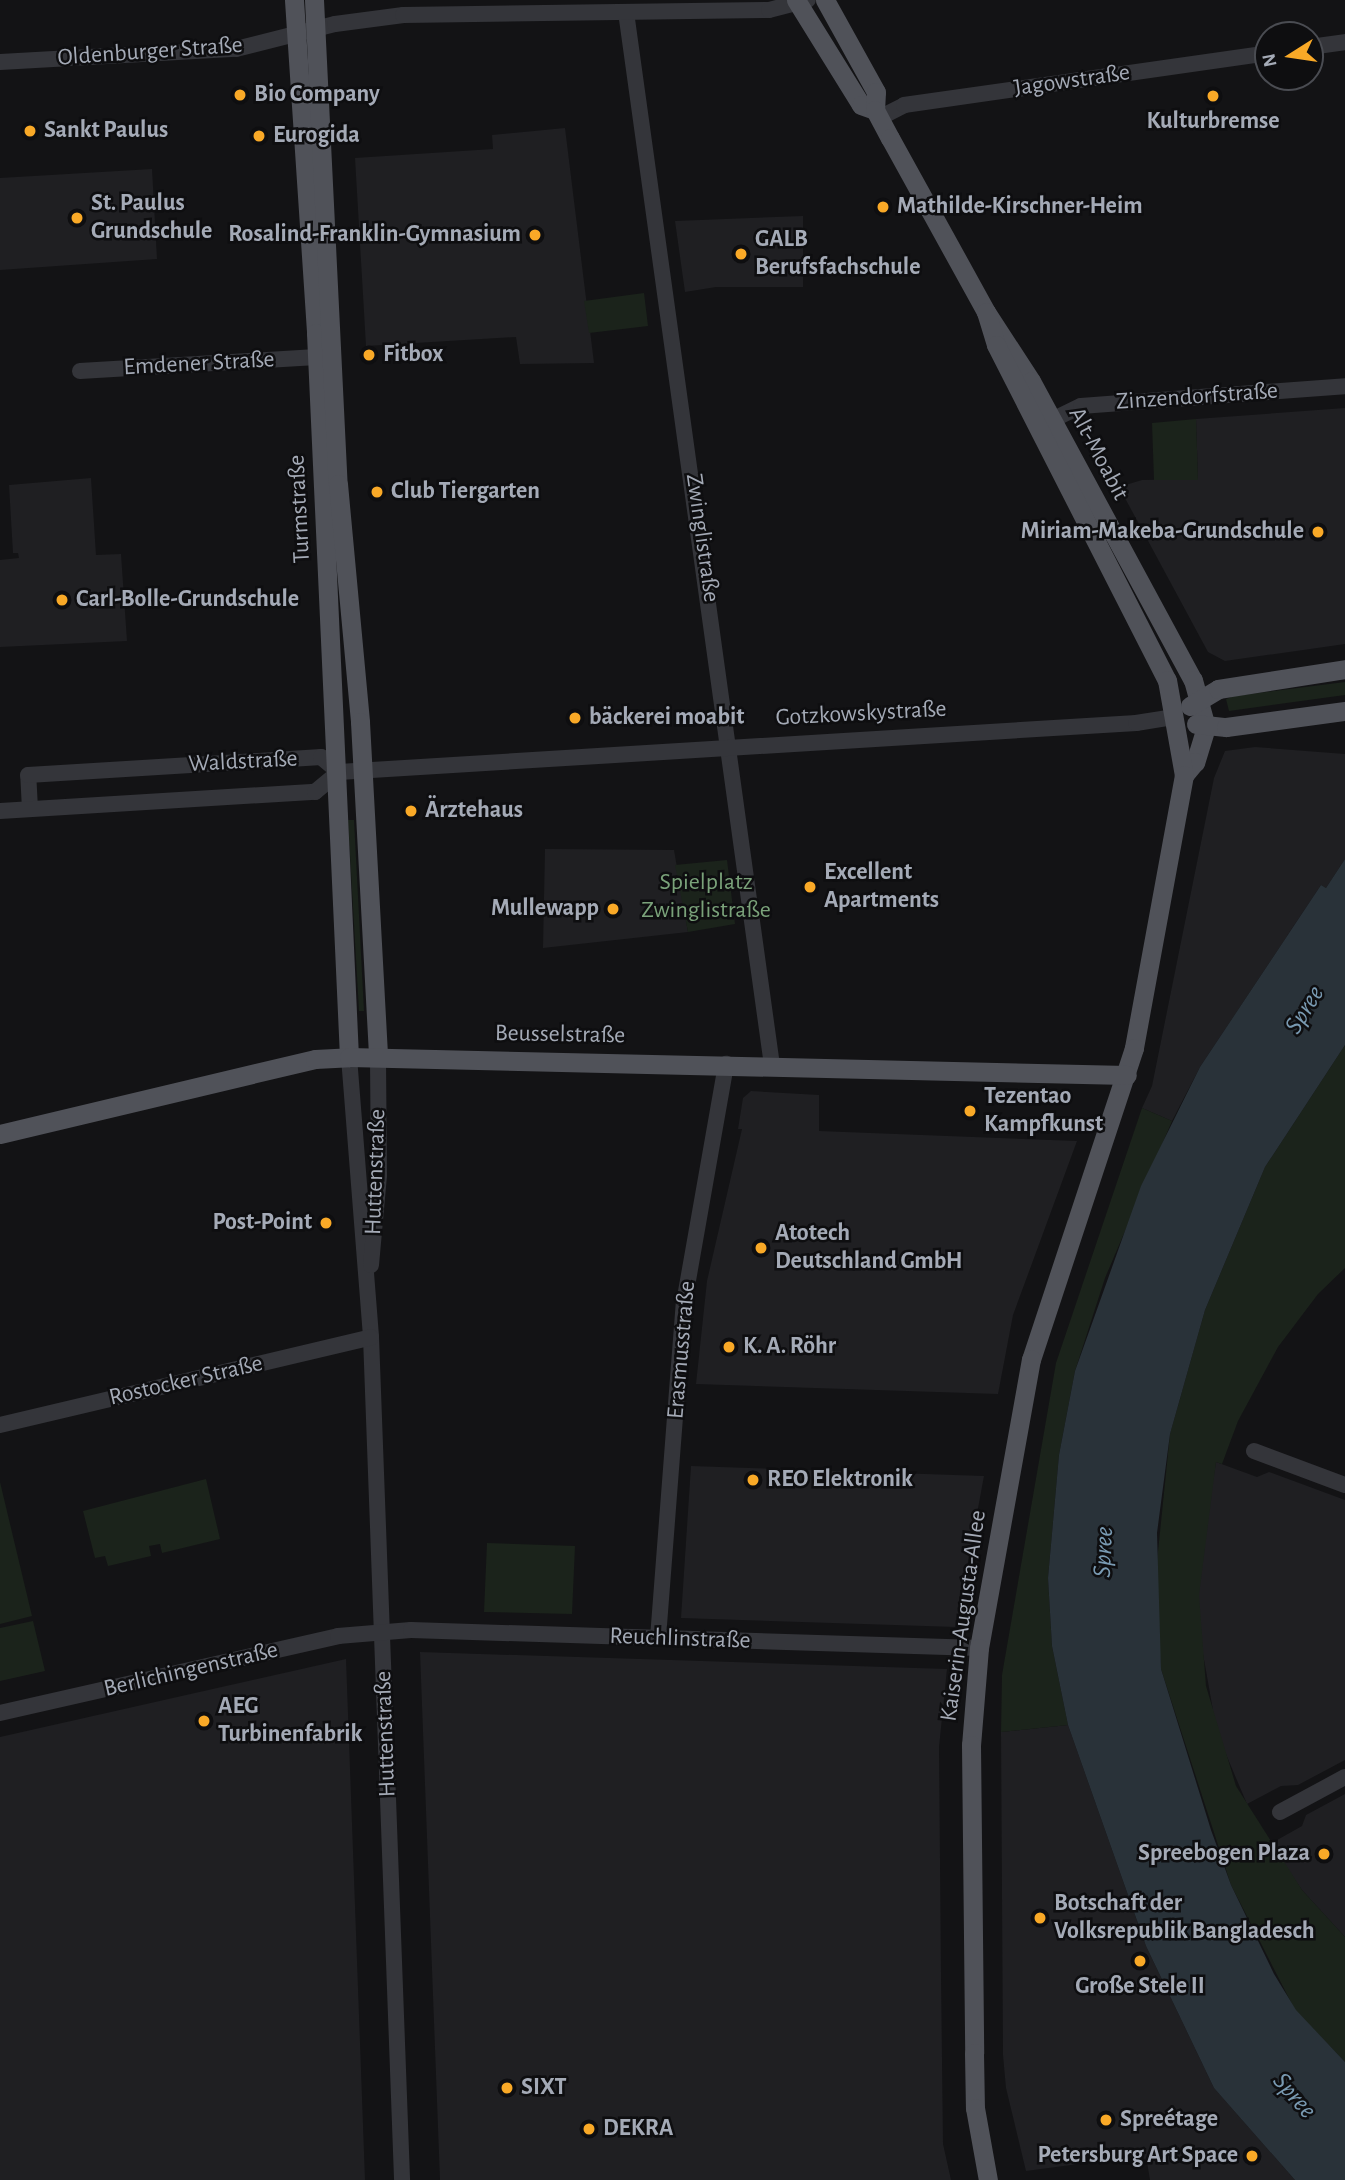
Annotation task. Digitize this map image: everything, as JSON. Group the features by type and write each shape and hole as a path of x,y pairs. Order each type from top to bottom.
{"main road":[{"name":"Turmstraße","path":"294,0 307,32 321,177 341,648 339,772 349,1057"},
{"name":"Turmstraße","path":"314,0 307,32 317,357 341,648 363,770 378,1056"},
{"name":"Alt-Moabit","path":"825,0 876,92 877,114 986,312 1052,420 1201,698 1206,727 1195,762 1184,775"},
{"name":"Alt-Moabit","path":"801,1 861,105 877,114"},
{"name":"Alt-Moabit","path":"986,312 996,345 1167,680 1175,717 1184,775 1162,916 1127,1075"},
{"name":"Gotzkowskystraße","path":"1175,717 1201,698 1229,687 1345,669"},
{"name":"Gotzkowskystraße","path":"1175,717 1206,727 1345,711"},
{"name":"Beusselstraße","path":"0,1135 315,1059 349,1057 1127,1075"},
{"name":"Kaiserin-Augusta-Allee","path":"988,2180 975,2108 974,2053 971,1745 979,1648 1041,1320 1127,1075"}],"street":[{"name":"Oldenburger Straße","path":"0,62 236,49 307,32 403,15 769,9 801,1"},
{"name":"Zwinglistraße","path":"626,12 772,1066"},
{"path":"1324,45 1345,42"},
{"name":"Jagowstraße","path":"877,114 904,105 1254,55"},
{"name":"Emdener Straße","path":"80,371 317,357"},
{"name":"Zinzendorfstraße","path":"1052,420 1081,406 1345,386"},
{"name":"Gotzkowskystraße","path":"339,772 729,746 1124,724 1175,717"},
{"name":"Waldstraße","path":"0,811 30,810 315,792 339,772 321,757 28,775 30,810"},
{"name":"Huttenstraße","path":"369,1288 379,1175 378,1056"},
{"name":"Huttenstraße","path":"349,1057 359,1216 369,1288 402,2180"},
{"name":"Erasmusstraße","path":"658,1638 684,1303 726,1064"},
{"name":"Rostocker Straße","path":"0,1426 371,1337"},
{"path":"1254,1451 1345,1485"},
{"name":"Reuchlinstraße","path":"382,1632 979,1648"},
{"name":"Berlichingenstraße","path":"0,1713 338,1636 382,1632"},
{"path":"1279,1812 1345,1777"}],"shaded area":[{"path":"565,128 594,363 520,364 516,337 366,346 355,158 493,149 492,135"},
{"name":"St. Paulus Grundschule","path":"152,169 157,259 0,270 0,178"},
{"name":"GALB Berufsfachschule","path":"803,216 803,287 716,287 685,292 675,221"},
{"path":"1345,408 1345,644 1225,661 1208,652 1119,487 1142,480 1198,479 1196,419"},
{"name":"Carl-Bolle-Grundschule","path":"91,478 96,555 121,554 127,641 0,647 0,560 19,558 18,553 13,553 9,485"},
{"path":"1255,747 1345,754 1345,859 1326,888 1321,885 1200,1067 1172,1121 1142,1108 1152,1086 1214,778 1225,751"},
{"name":"Mullewapp","path":"545,849 674,850 688,932 543,948"},
{"path":"751,1091 819,1095 819,1131 1077,1141 1013,1315 998,1394 696,1384 707,1281 742,1129 738,1129 743,1098"},
{"path":"1216,1462 1257,1477 1269,1472 1345,1500 1345,1760 1298,1785 1281,1786 1247,1804 1217,1733 1199,1631 1199,1564"},
{"path":"691,1466 984,1476 956,1627 681,1618"},
{"path":"420,1652 947,1669 939,1747 943,2144 951,2180 440,2180"},
{"path":"346,1659 365,2180 0,2180 0,1737"},
{"path":"1068,1725 1146,1946 1214,2088 1295,2180 1150,2180 1147,2162 1138,2151 1131,2157 1026,2171 1006,2088 1003,2055 1001,1732"},
{"path":"1345,1794 1345,1937 1302,1890 1270,1844 1302,1826 1306,1815"}],"green space":[{"path":"644,293 648,326 589,333 584,301"},
{"path":"1196,419 1198,480 1154,480 1152,423"},
{"path":"1345,682 1345,695 1229,711 1226,699 1235,696"},
{"path":"348,820 354,820 364,1011 359,1011"},
{"name":"Spielplatz Zwinglistraße","path":"727,860 735,924 688,932 675,865"},
{"path":"1345,1045 1345,1268 1318,1294 1278,1347 1238,1421 1222,1464 1216,1462 1199,1595 1206,1686 1236,1786 1302,1890 1345,1937 1345,2062 1295,2010 1231,1885 1161,1669 1155,1581 1170,1434 1205,1310 1265,1167"},
{"path":"1142,1108 1172,1121 1105,1278 1075,1371 1059,1455 1048,1578 1052,1646 1068,1725 1001,1732 1002,1675 1056,1363"},
{"path":"206,1479 220,1539 162,1553 160,1544 149,1546 151,1556 108,1566 105,1556 95,1558 83,1511"},
{"path":"0,1482 32,1616 0,1624"},
{"path":"487,1543 575,1546 572,1614 484,1612"},
{"path":"33,1621 45,1671 0,1681 0,1628"}],"water":[{"name":"Spree","path":"1345,859 1345,1045 1265,1167 1205,1310 1170,1434 1157,1533 1161,1669 1211,1830 1231,1885 1274,1974 1296,2010 1345,2062 1345,2180 1295,2180 1214,2088 1146,1946 1068,1725 1052,1646 1048,1578 1059,1455 1075,1371 1141,1186 1200,1067 1321,885 1326,888"}],"place":[{"name":"Bio Company","path":"240,95"},
{"name":"Kulturbremse","path":"1213,96"},
{"name":"Sankt Paulus","path":"30,131"},
{"name":"Eurogida","path":"259,136"},
{"name":"Mathilde-Kirschner-Heim","path":"883,207"},
{"name":"St. Paulus Grundschule","path":"77,218"},
{"name":"Rosalind-Franklin-Gymnasium","path":"535,235"},
{"name":"GALB Berufsfachschule","path":"741,254"},
{"name":"Fitbox","path":"369,355"},
{"name":"Club Tiergarten","path":"377,492"},
{"name":"Miriam-Makeba-Grundschule","path":"1318,532"},
{"name":"Carl-Bolle-Grundschule","path":"62,600"},
{"name":"bäckerei moabit","path":"575,718"},
{"name":"Ärztehaus","path":"411,811"},
{"name":"Excellent Apartments","path":"810,887"},
{"name":"Mullewapp","path":"613,909"},
{"name":"Tezentao Kampfkunst","path":"970,1111"},
{"name":"Post-Point","path":"326,1223"},
{"name":"Atotech Deutschland GmbH","path":"761,1248"},
{"name":"K. A. Röhr","path":"729,1347"},
{"name":"REO Elektronik","path":"753,1480"},
{"name":"AEG Turbinenfabrik","path":"204,1721"},
{"name":"Spreebogen Plaza","path":"1324,1854"},
{"name":"Botschaft der Volksrepublik Bangladesch","path":"1040,1918"},
{"name":"Große Stele II","path":"1140,1961"},
{"name":"SIXT","path":"507,2088"},
{"name":"Spreétage","path":"1106,2120"},
{"name":"DEKRA","path":"589,2129"},
{"name":"Petersburg Art Space","path":"1252,2156"}]}
